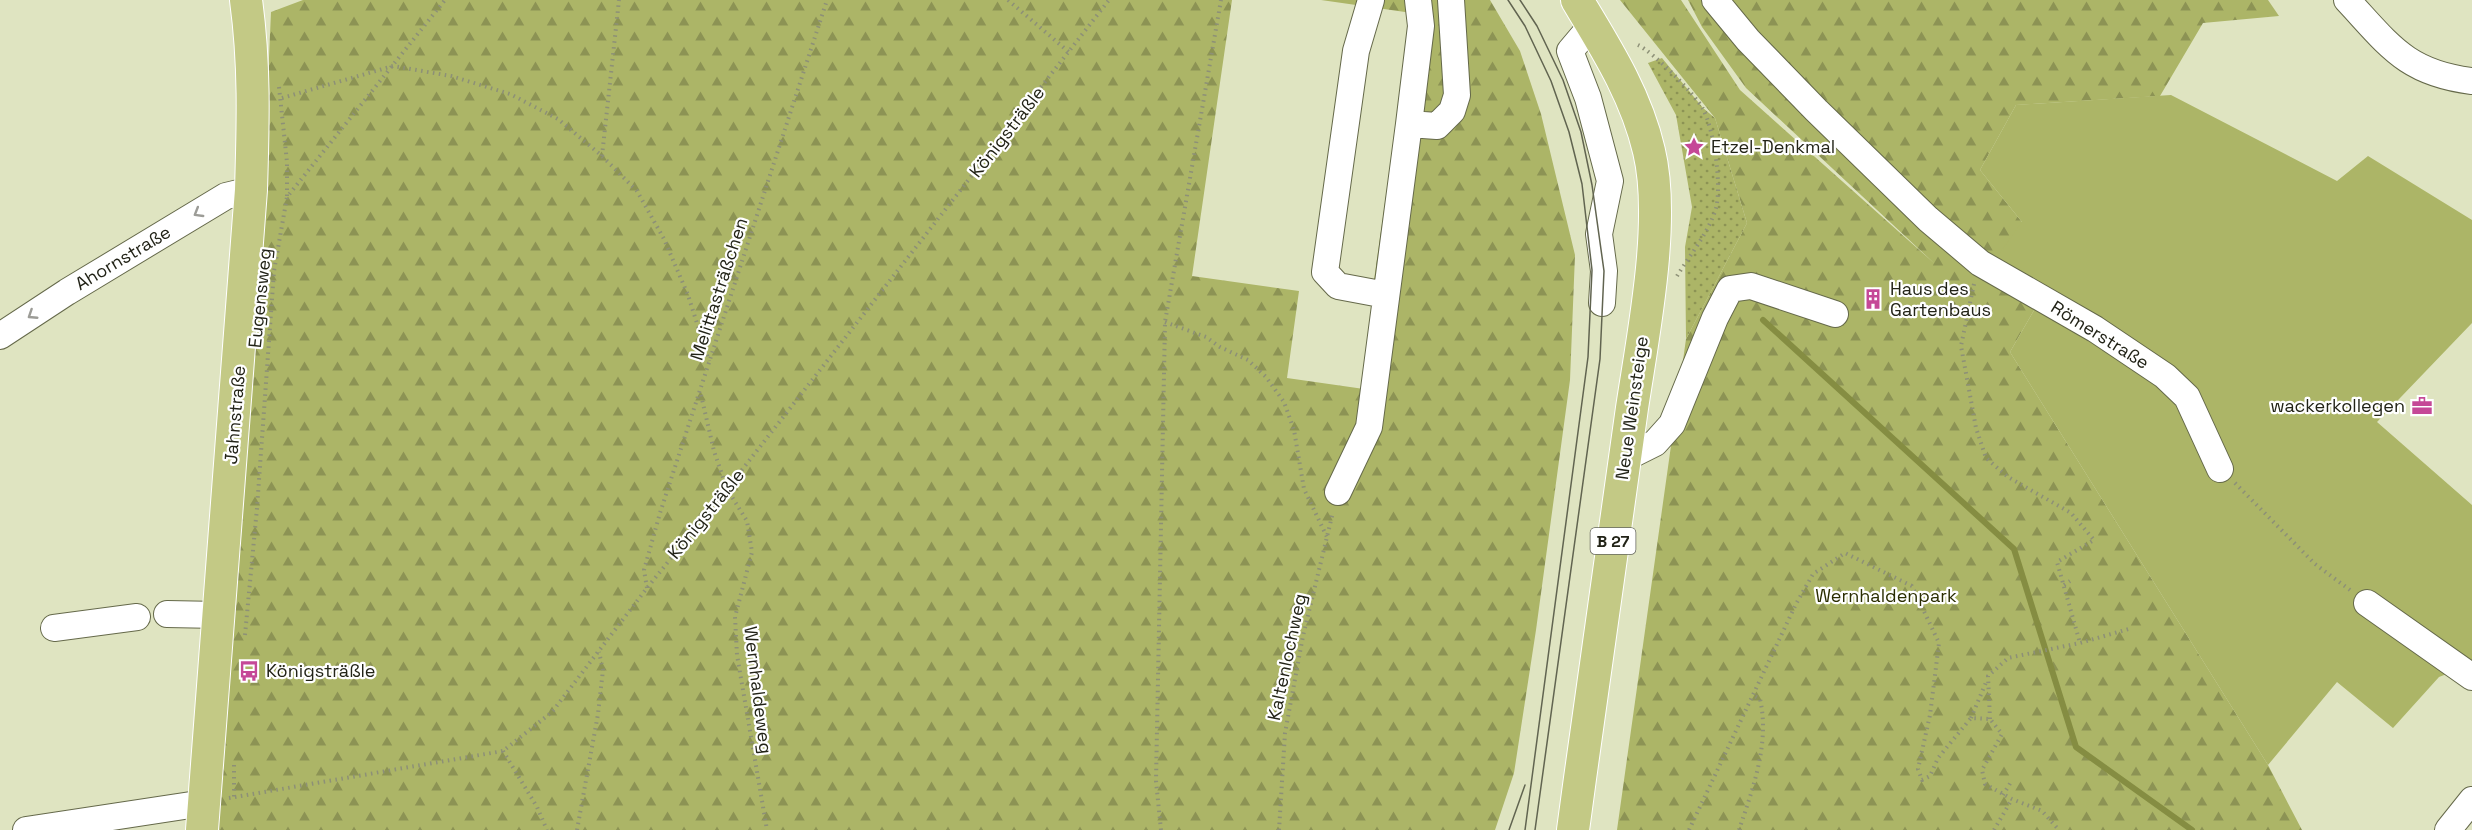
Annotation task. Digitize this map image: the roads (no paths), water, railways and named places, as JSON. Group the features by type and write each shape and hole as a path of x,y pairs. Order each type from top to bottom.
{"main road":[{"name":"Jahnstraße","path":"203,817 251,190 254,86 252,43 246,0"},
{"name":"Neue Weinsteige","path":"1573,830 1653,251 1655,200 1650,152 1632,96 1585,12"}],"street":[{"path":"1371,0 1356,51 1324,272 1338,286 1386,295"},
{"path":"1338,492 1369,427 1421,26 1418,0"},
{"path":"1409,124 1437,126 1452,111 1457,95 1451,0"},
{"name":"Römerstraße","path":"1715,0 1748,40 1816,110 1928,219 1980,263 2095,329 2165,376 2187,398 2220,469"},
{"path":"2347,0 2399,55 2419,67 2455,79 2472,81"},
{"path":"1585,12 1570,51 1588,98 1610,181 1599,234 1604,271 1602,303"},
{"name":"Ahornstraße","path":"0,336 226,196 251,190"},
{"path":"1625,458 1655,442 1672,424 1715,318 1730,289 1750,286 1834,314"},
{"path":"2367,603 2472,677"},
{"path":"167,614 219,615"},
{"path":"54,628 137,617"},
{"path":"2448,830 2472,800"},
{"path":"26,830 203,817"}],"waterway":[{"path":"1763,320 2014,549 2076,747 2192,830"}],"tram line":[{"path":"1508,0 1525,26 1551,81 1569,132 1582,184 1592,270 1588,357 1525,830"},
{"path":"1520,0 1537,26 1563,80 1581,132 1592,185 1604,271 1600,359 1535,830"},
{"path":"1509,830 1525,785"}],"place":[{"name":"Etzel-Denkmal","path":"1694,147"},
{"name":"Haus des Gartenbaus","path":"1873,299"},
{"name":"wackerkollegen","path":"2422,406"},
{"name":"Königsträßle","path":"249,671"}],"park label":[{"name":"Wernhaldenpark","path":"1886,596"}]}
